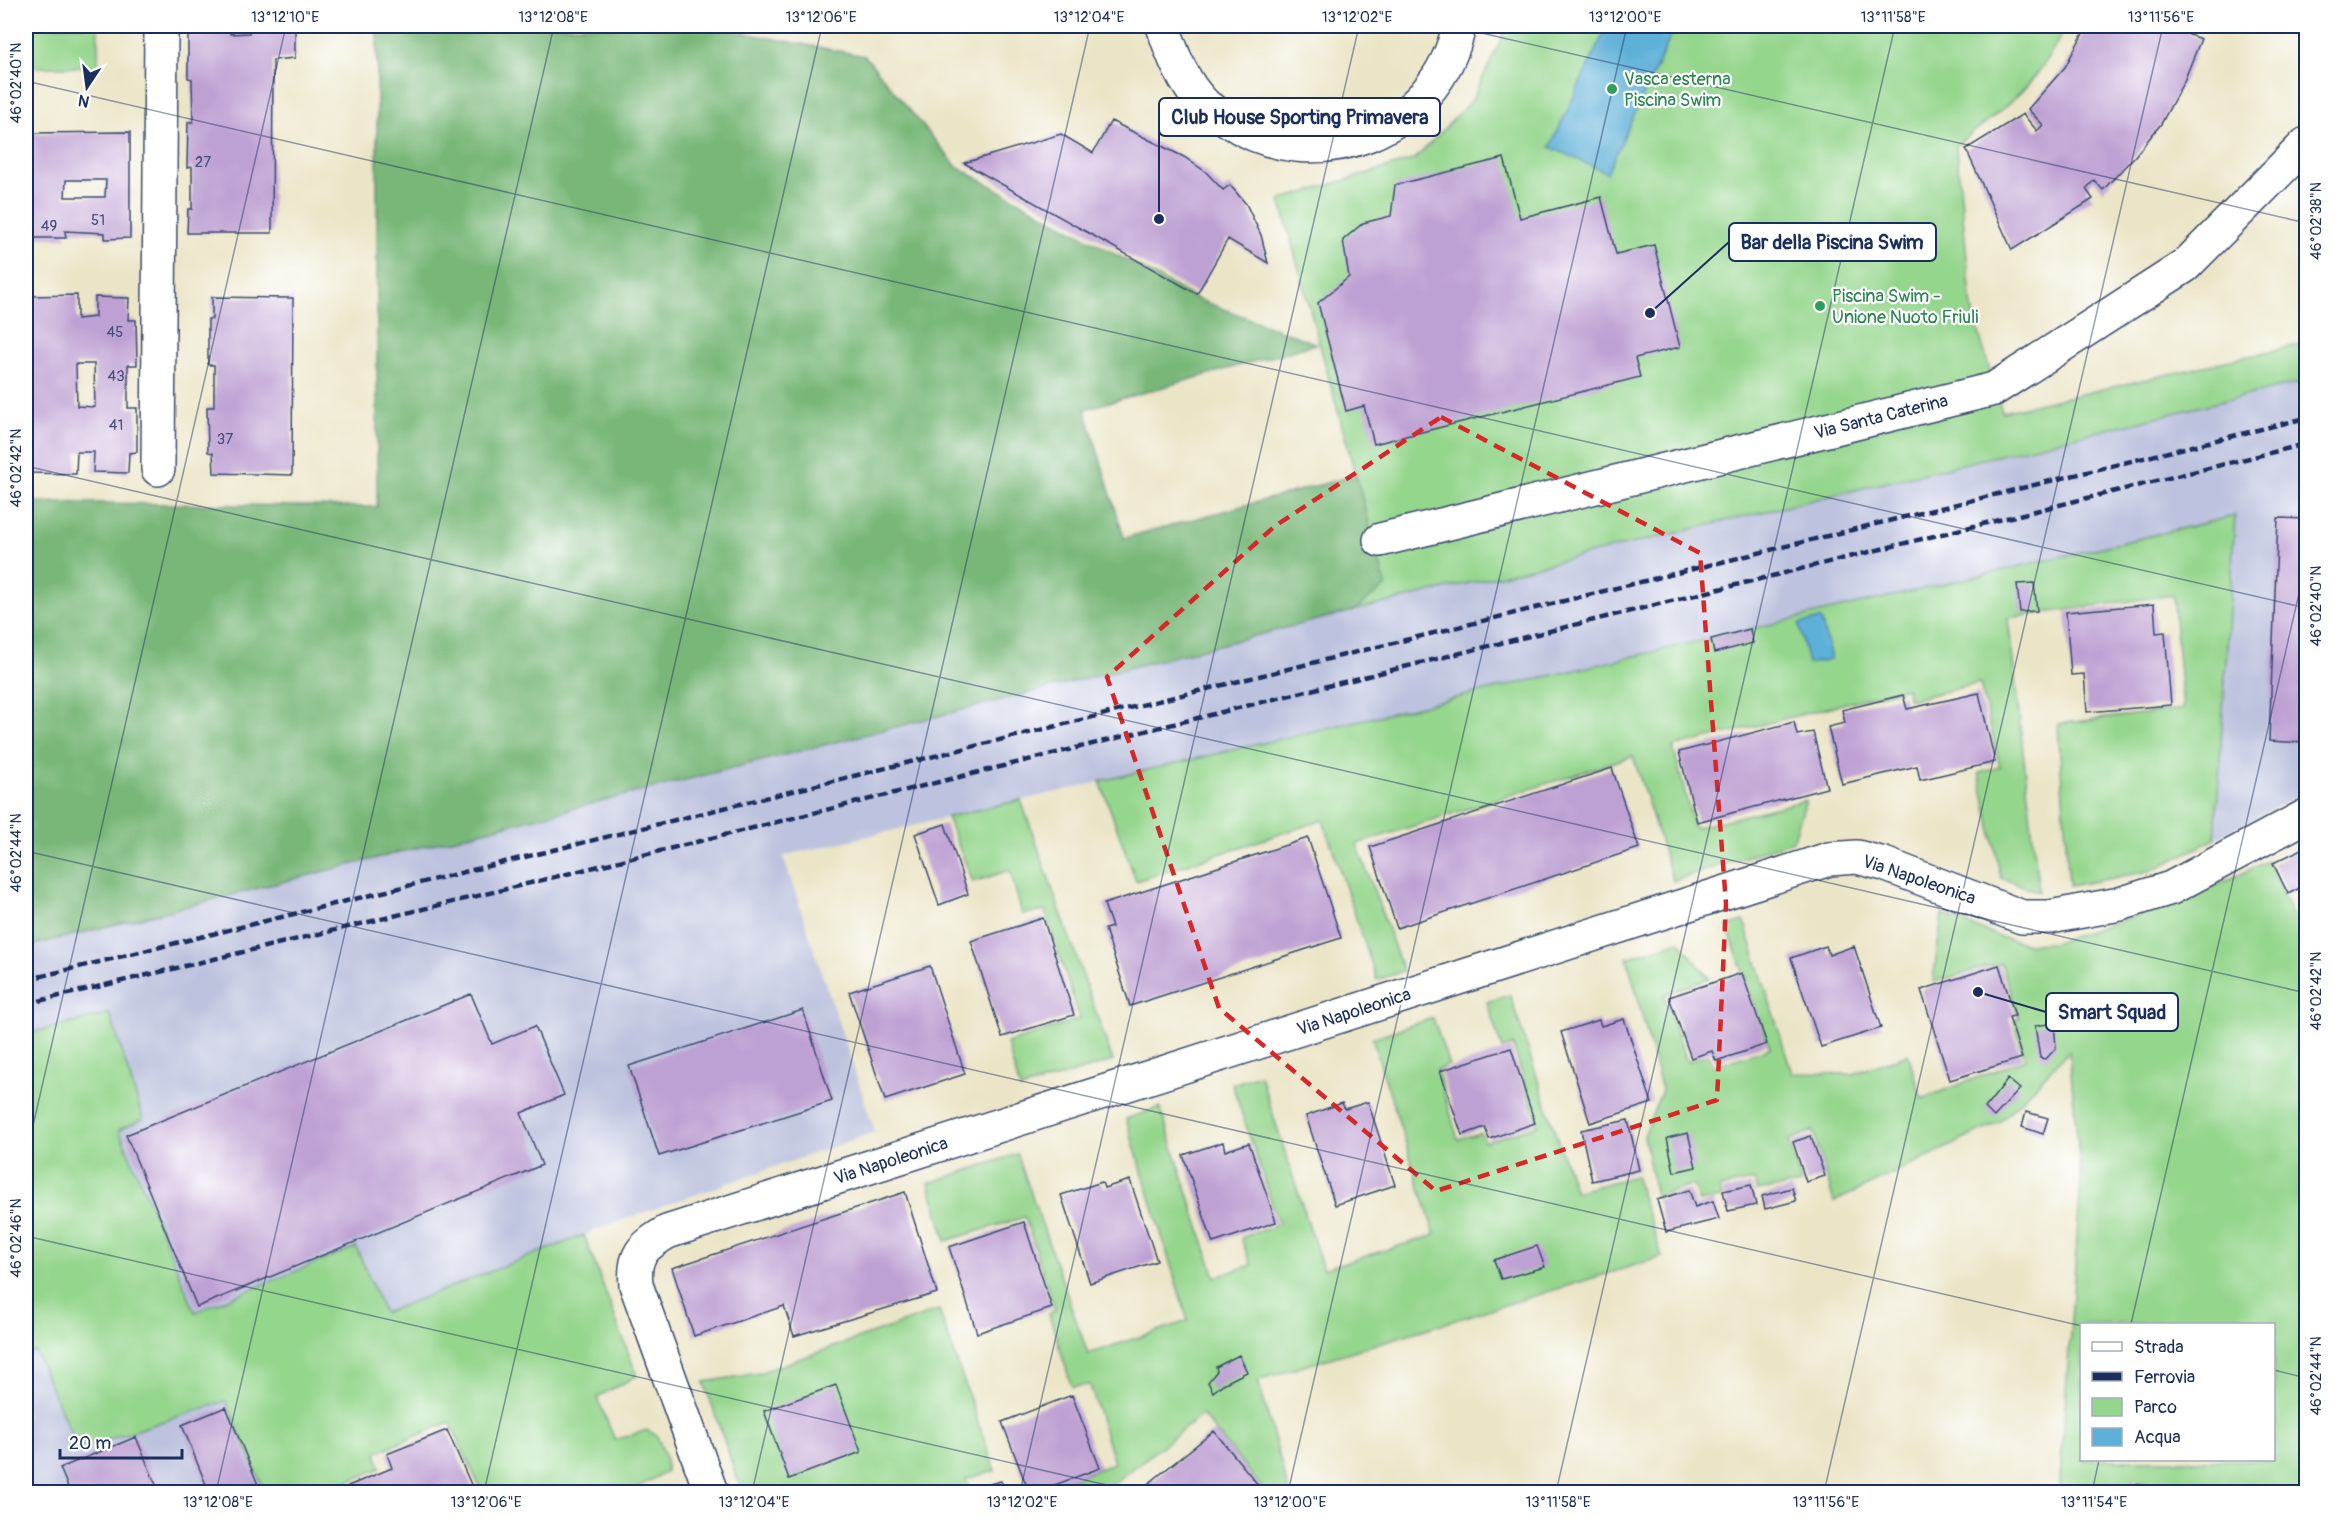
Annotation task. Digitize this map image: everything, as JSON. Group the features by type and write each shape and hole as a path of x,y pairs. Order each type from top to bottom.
{"street":[{"path":"158,469 161,26"},
{"path":"1163,26 1175,64 1205,105 1248,133 1296,146 1346,143 1391,125 1429,92 1454,49 1459,26"},
{"name":"Via Santa Caterina","path":"1380,540 1994,389 2185,266 2307,144"},
{"name":"Via Napoleonica","path":"711,1492 636,1286 634,1266 645,1245 667,1232 1829,859 1857,857 1884,864 2022,917 2050,917 2120,904 2171,888 2307,816"}],"highlighted area":[{"path":"1441,417 1700,553 1726,904 1717,1100 1436,1191 1219,1008 1107,677 1275,526"}],"shaded area":[{"path":"2306,381 2306,792 2215,839 2235,517 783,856 875,1132 628,1218 217,1378 265,1492 26,1492 26,947 1353,611"}],"green space":[{"path":"26,26 98,26 98,67 26,67"},
{"path":"377,26 707,26 865,56 957,167 1197,299 1317,344 1085,409 1124,538 1356,475 1386,586 1353,611 26,947 26,502 377,507"},
{"name":"Piscina Swim - Unione Nuoto Friuli","path":"1503,26 2065,26 2045,64 2033,79 2005,107 1956,145 1972,309 2002,412 2306,343 2306,381 1353,611 1386,586 1280,200 1415,159 1472,100 1503,36"},
{"path":"2235,516 2215,839 2150,871 2069,886 2058,724 2183,709 2173,595 2008,618 2039,892 2001,878 1979,773 2000,767 1980,683 1909,700 1906,688 1673,747 1694,828 1806,800 1793,841 1673,881 1633,756 1357,844 1403,971 1377,980 1323,820 1136,881 1100,781"},
{"path":"1021,800 1113,1061 1020,1089 1007,1043 1080,1019 1045,911 1022,914 1010,870 973,882 947,817"},
{"path":"2268,861 2292,915 2306,922 2306,1390 2303,1392 2306,1417 2306,1492 2203,1492 2195,1481 2180,1489 2133,1480 2130,1492 2059,1492 2081,1179 2069,1051 2000,1122 1834,1202 1813,1131 1789,1140 1801,1184 1756,1191 1755,1180 1720,1188 1722,1198 1699,1202 1693,1185 1656,1197 1644,1136 1662,1090 1627,958 1679,941 1709,978 1664,995 1687,1062 1709,1055 1714,1066 1770,1048 1727,926 1744,921 1792,1073 1853,1074 1908,1054 1922,1099 2025,1059 2014,1020 2019,1018 2001,963 1933,982 1942,914 2000,937 2028,944 2053,943 2187,899"},
{"path":"1510,995 1575,1192 1635,1176 1662,1257 1258,1380 1289,1492 1266,1492 1202,1415 1102,1492 1041,1492 1114,1463 1090,1385 1072,1387 1049,1314 1055,1310 1025,1217 946,1241 929,1183 1017,1154 1088,1354 1188,1321 1126,1119 1160,1107 1215,1277 1251,1265 1241,1238 1279,1224 1232,1084 1260,1075 1323,1269 1435,1235 1372,1038 1433,1018 1449,1065 1437,1070 1458,1139 1481,1133 1485,1142 1538,1125 1513,1045 1502,1049 1487,1002"},
{"path":"110,1014 143,1119 119,1130 195,1312 356,1247 384,1313 584,1235 637,1376 597,1397 615,1440 647,1430 657,1436 666,1459 666,1472 634,1489 635,1492 482,1492 450,1422 376,1453 381,1468 343,1484 346,1492 265,1492 226,1401 78,1449 35,1351 26,1355 26,1034"},
{"path":"939,1310 995,1471 966,1479 970,1492 904,1492 902,1486 883,1492 742,1492 704,1382 759,1373"}],"water":[{"name":"Vasca esterna Piscina Swim","path":"1607,26 1659,26 1673,32 1607,173 1550,147"},
{"path":"1821,619 1831,659 1808,664 1799,624"}],"building":[{"path":"188,26 230,26 230,34 249,33 249,26 295,26 295,58 273,60 272,233 187,233 188,209 192,209 192,167 187,168 188,122 193,122 192,79 188,78"},
{"path":"2087,26 2191,26 2189,35 2201,39 2184,81 2161,124 2135,156 2103,190 2094,180 2086,189 2093,199 2012,250 1966,149 2023,114 2037,131 2043,125 2028,109 2065,67"},
{"path":"1111,121 1184,157 1206,172 1223,190 1230,185 1246,204 1261,235 1268,263 1228,239 1197,294 964,163 1061,134 1093,153"},
{"path":"130,132 130,238 105,239 105,233 65,231 66,238 26,238 26,133","holes":["66,180 106,180 105,197 65,197"]},
{"path":"1504,158 1520,218 1601,197 1616,254 1654,245 1680,347 1635,358 1640,377 1374,444 1364,406 1346,411 1318,303 1349,277 1343,240 1363,223 1391,216 1395,185"},
{"path":"77,295 77,319 95,317 95,297 129,298 128,320 136,320 137,365 128,365 128,408 137,408 137,452 129,453 128,473 93,472 94,452 77,452 76,474 29,473 30,296","holes":["76,364 94,364 95,407 77,406"]},
{"path":"212,297 293,298 292,475 214,473 213,453 208,452 207,407 214,407 214,365 208,365 208,319 212,319"},
{"path":"2278,518 2306,519 2306,743 2269,741"},
{"path":"2034,583 2037,611 2020,612 2017,584"},
{"path":"2154,604 2156,633 2165,632 2171,705 2087,712 2084,674 2071,675 2066,612"},
{"path":"1750,629 1753,643 1714,653 1711,639"},
{"path":"1979,693 1995,762 1920,780 1917,766 1842,784 1828,727 1845,723 1842,710 1903,695 1907,709"},
{"path":"1794,722 1797,735 1813,732 1827,788 1697,822 1679,752"},
{"path":"1612,768 1639,848 1397,928 1370,847"},
{"path":"945,824 968,894 939,905 915,834"},
{"path":"1308,838 1341,938 1130,1006 1105,929 1112,927 1104,904"},
{"path":"2306,847 2306,885 2288,894 2273,863"},
{"path":"1043,918 1074,1015 1002,1037 971,941"},
{"path":"1826,946 1829,955 1854,946 1881,1028 1821,1047 1791,958"},
{"path":"1999,965 2015,1016 2009,1017 2022,1058 1950,1080 1921,990"},
{"path":"930,966 965,1074 885,1100 849,992"},
{"path":"1742,973 1767,1044 1716,1061 1712,1051 1691,1058 1669,997"},
{"path":"471,994 492,1044 535,1026 564,1095 521,1113 542,1165 197,1307 126,1135"},
{"path":"803,1010 832,1101 659,1156 629,1066"},
{"path":"1624,1019 1652,1103 1590,1123 1561,1032 1599,1020 1601,1026"},
{"path":"2054,1023 2056,1048 2046,1059 2040,1058 2035,1026"},
{"path":"1511,1048 1535,1123 1489,1139 1485,1127 1462,1135 1440,1071"},
{"path":"2008,1079 2020,1089 1994,1117 1985,1108"},
{"path":"1368,1102 1395,1185 1335,1205 1306,1116 1342,1103 1345,1109"},
{"path":"2026,1112 2048,1118 2043,1134 2022,1127"},
{"path":"1628,1120 1639,1170 1592,1181 1581,1130"},
{"path":"1688,1133 1696,1167 1674,1172 1667,1138"},
{"path":"1811,1136 1825,1176 1806,1182 1793,1142"},
{"path":"1223,1142 1225,1151 1249,1143 1276,1222 1213,1243 1183,1155"},
{"path":"1130,1180 1157,1261 1090,1283 1061,1195 1102,1182 1104,1188"},
{"path":"1751,1185 1756,1205 1728,1211 1723,1191"},
{"path":"1792,1188 1796,1201 1765,1209 1762,1196"},
{"path":"1689,1190 1695,1207 1713,1201 1719,1219 1666,1232 1657,1200"},
{"path":"905,1192 937,1293 794,1336 784,1306 694,1336 672,1268"},
{"path":"1024,1222 1052,1308 977,1333 949,1247"},
{"path":"1537,1246 1545,1267 1501,1279 1494,1260"},
{"path":"1239,1355 1247,1372 1223,1384 1213,1392 1208,1382 1217,1371 1216,1367"},
{"path":"836,1385 861,1452 789,1479 764,1411"},
{"path":"1072,1395 1100,1468 1036,1492 1029,1492 1002,1422"},
{"path":"226,1407 261,1492 209,1492 182,1425"},
{"path":"447,1430 473,1489 465,1492 351,1492 348,1486 392,1468 387,1454"},
{"path":"1214,1431 1264,1492 1138,1492"},
{"path":"136,1437 159,1492 70,1492 60,1468"},
{"path":"1001,1481 1006,1492 973,1492 972,1489"},
{"path":"2135,1484 2172,1491 2172,1492 2133,1492"}],"railway":[{"path":"26,980 2306,418"},
{"path":"26,1004 494,892 2306,444"}],"place":[{"name":"Vasca esterna Piscina Swim","path":"1612,89"},
{"name":"Club House Sporting Primavera","path":"1159,219"},
{"name":"Piscina Swim - Unione Nuoto Friuli","path":"1820,306"},
{"name":"Bar della Piscina Swim","path":"1650,313"},
{"name":"Smart Squad","path":"1978,992"}]}
